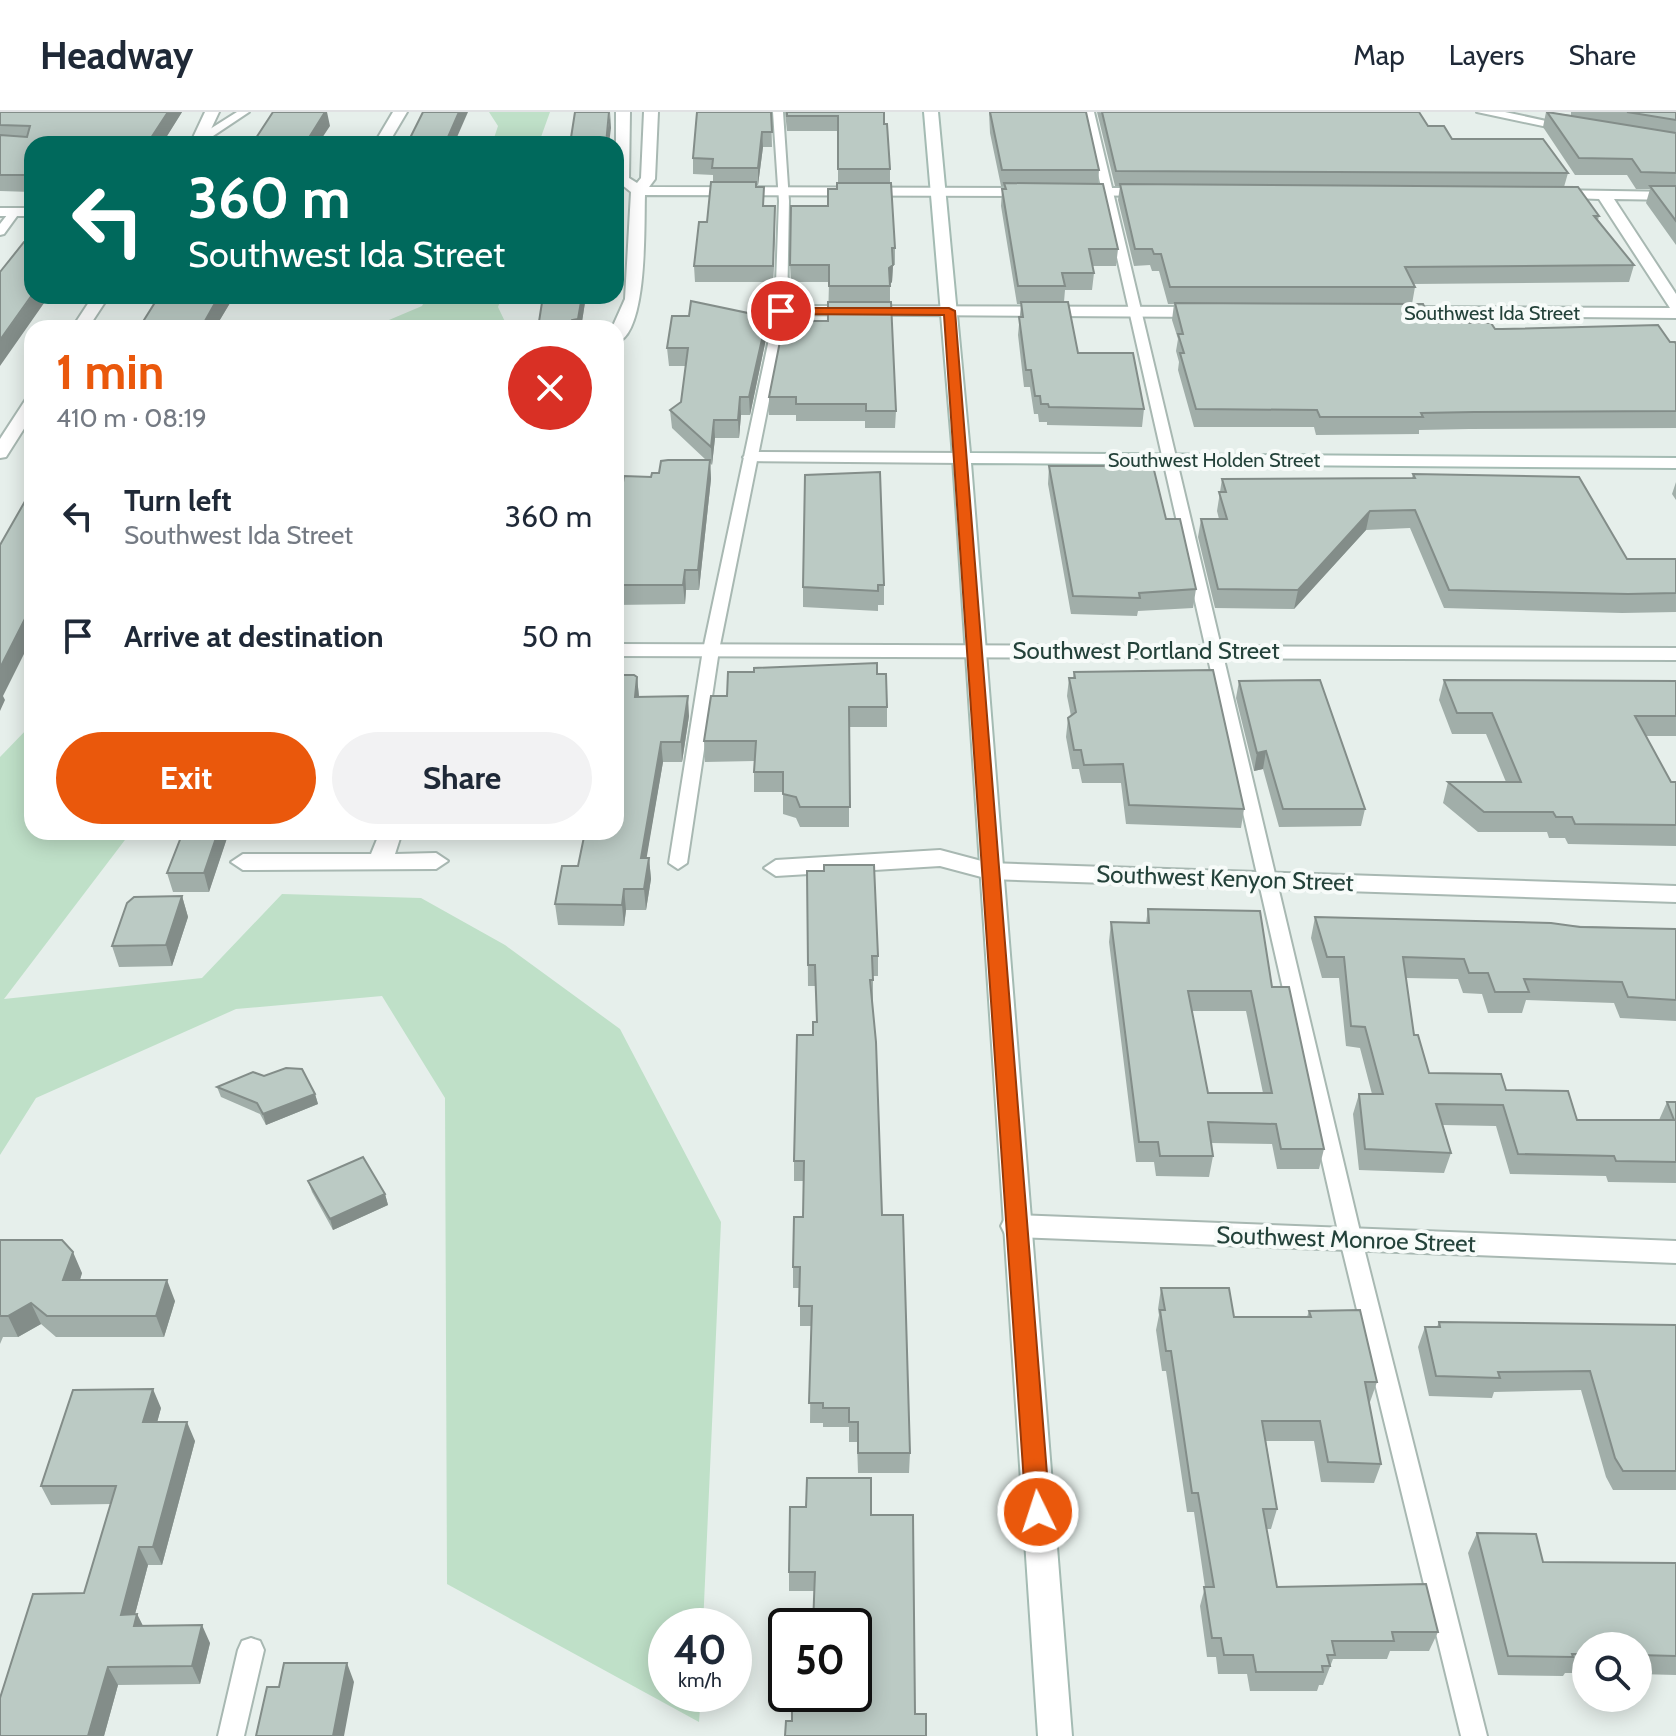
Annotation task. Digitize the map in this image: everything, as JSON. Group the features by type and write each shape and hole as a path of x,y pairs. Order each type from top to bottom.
{"street":[{"path":"202,136 212,112"},
{"path":"386,136 400,112"},
{"path":"623,112 623,136"},
{"path":"624,320 633,299 638,191 648,179 651,112"},
{"path":"931,112 962,458 989,871 1055,1736"},
{"path":"1484,112 1598,132"},
{"path":"624,180 638,191 1170,192"},
{"path":"1527,194 1676,196"},
{"path":"1603,194 1676,306"},
{"path":"781,311 1230,312"},
{"name":"Southwest Ida Street","path":"1373,312 1676,313"},
{"path":"0,453 24,416"},
{"name":"Southwest Holden Street","path":"752,457 1676,463"},
{"name":"Southwest Portland Street","path":"624,650 1676,654"},
{"path":"381,859 388,840"},
{"name":"Southwest Kenyon Street","path":"776,868 940,858 989,871 1676,894"},
{"path":"243,862 436,861"},
{"name":"Southwest Monroe Street","path":"1015,1226 1676,1252"}],"lane":[{"path":"208,136 244,112"},
{"path":"678,863 711,650 781,311 782,191 778,112"},
{"path":"1089,112 1351,1240 1474,1736"},
{"path":"0,232 8,212"},
{"path":"231,1736 251,1650"}],"green space":[{"path":"489,112 550,112 541,136 495,136 498,126"},
{"path":"499,304 504,320 389,320 422,306"},
{"path":"24,732 24,840 125,840 4,999 202,978 282,894 421,898 505,945 620,1029 721,1222 704,1608 648,1608 648,1694 447,1584 445,1098 382,996 236,1009 36,1098 0,1155 0,757"},
{"path":"681,1712 700,1712 699,1722"}],"building":[{"path":"0,112 168,112 152,136 27,136 30,126 0,125"},
{"path":"273,112 325,112 310,136 257,136"},
{"path":"423,112 459,112 448,136 411,136"},
{"path":"575,112 609,112 607,136 571,136"},
{"path":"697,112 771,112 772,132 762,132 758,168 712,168 713,159 693,158"},
{"path":"787,112 884,112 890,169 838,169 838,116 787,116"},
{"path":"990,112 1086,112 1099,170 1002,170"},
{"path":"1102,112 1419,112 1428,126 1444,126 1452,139 1543,139 1568,173 1116,171"},
{"path":"1547,112 1676,133 1676,173 1641,172 1632,159 1579,158"},
{"path":"1627,112 1676,112 1676,120"},
{"path":"0,135 24,137 24,175 0,175"},
{"path":"711,182 756,182 756,187 764,187 763,206 775,206 773,266 694,266 699,222 707,222"},
{"path":"837,183 891,183 895,248 892,248 893,265 889,268 890,286 829,286 829,265 790,265 791,206 828,206 828,189 837,189"},
{"path":"1004,183 1103,184 1118,249 1089,249 1094,273 1062,273 1065,286 1018,286 1002,189 1006,189"},
{"path":"1120,184 1578,187 1599,216 1594,216 1634,265 1405,267 1415,287 1170,287 1161,254 1154,254 1152,249 1135,249"},
{"path":"1650,186 1676,186 1676,221"},
{"path":"24,242 26,304 0,340 0,272"},
{"path":"691,301 767,317 749,397 740,397 738,420 714,420 711,447 670,410 681,402 688,348 667,348 672,316 689,316"},
{"path":"828,302 891,302 896,411 866,411 866,404 796,404 796,397 769,397 784,321 828,321"},
{"path":"1021,302 1068,302 1078,353 1133,353 1144,409 1049,407 1048,404 1041,404 1040,396 1035,396 1031,370 1026,370 1019,317 1023,317"},
{"path":"1175,303 1423,304 1432,323 1491,323 1495,329 1658,325 1670,342 1676,344 1676,411 1474,412 1421,413 1423,417 1320,417 1317,410 1196,409 1180,353 1184,353 1178,334 1183,334"},
{"path":"154,304 214,304 206,320 144,320"},
{"path":"542,304 581,304 578,319 539,320"},
{"path":"710,460 698,570 685,570 683,585 624,585 624,476 651,477 652,473 659,473 661,461"},
{"path":"1049,466 1153,466 1166,519 1180,519 1196,589 1139,593 1140,598 1073,596"},
{"path":"880,472 884,585 878,585 878,591 803,587 805,475"},
{"path":"1413,474 1579,477 1627,559 1676,559 1676,593 1449,590 1415,510 1370,511 1298,590 1218,589 1201,519 1227,519 1219,492 1226,492 1222,479 1415,478"},
{"path":"24,503 24,621 0,668 0,545"},
{"path":"877,663 877,674 886,674 887,707 849,707 850,807 800,807 796,797 783,794 783,772 754,772 756,741 704,741 711,696 727,696 728,672 754,672 754,668"},
{"path":"1213,670 1244,809 1129,805 1123,764 1084,765 1081,750 1074,750 1068,718 1076,712 1069,678 1075,678 1074,672"},
{"path":"624,675 637,677 635,697 688,696 681,742 661,742 641,858 649,858 644,889 624,889 622,905 555,904 562,866 578,866 583,840 624,840"},
{"path":"1320,680 1365,809 1283,809 1266,751 1257,753 1239,681"},
{"path":"1444,680 1676,681 1676,716 1635,716 1671,782 1676,782 1676,825 1575,824 1572,817 1556,817 1553,812 1484,812 1448,782 1521,782 1492,713 1457,713"},
{"path":"180,840 215,840 204,873 167,873"},
{"path":"824,865 874,865 878,956 872,956 873,980 870,980 876,1042 882,1215 903,1215 910,1453 858,1453 858,1422 849,1422 849,1408 823,1408 823,1403 809,1403 812,1306 799,1306 800,1267 793,1267 794,1217 803,1217 804,1161 794,1161 797,1035 813,1035 813,1022 817,1022 815,965 808,965 807,871 824,871"},
{"path":"182,896 166,945 112,946 127,903 134,897"},
{"path":"1148,909 1260,911 1272,987 1289,987 1324,1149 1281,1149 1276,1124 1208,1122 1213,1156 1160,1156 1158,1142 1139,1142 1111,922 1149,923","holes":["1188,991 1251,991 1272,1093 1208,1093"]},
{"path":"1315,917 1676,929 1676,1000 1628,997 1622,982 1524,979 1529,992 1495,992 1488,973 1469,973 1464,959 1403,957 1414,1035 1418,1035 1429,1073 1501,1074 1506,1090 1568,1091 1577,1120 1674,1120 1667,1102 1676,1102 1676,1162 1616,1161 1614,1156 1518,1154 1503,1105 1436,1104 1451,1153 1365,1149 1359,1094 1383,1094 1365,1027 1351,1026 1344,957 1327,957"},
{"path":"286,1068 302,1069 315,1094 263,1114 257,1103 217,1087 253,1072 264,1076"},
{"path":"363,1157 385,1194 330,1219 308,1181"},
{"path":"0,1240 62,1240 73,1252 63,1280 167,1280 156,1316 47,1316 31,1303 8,1316 0,1316"},
{"path":"1161,1288 1229,1288 1234,1317 1311,1317 1309,1311 1360,1310 1377,1382 1365,1382 1381,1464 1328,1462 1320,1421 1262,1421 1277,1509 1263,1509 1277,1587 1426,1584 1438,1632 1392,1632 1394,1641 1332,1641 1335,1655 1327,1655 1330,1666 1322,1666 1323,1672 1256,1672 1253,1655 1224,1655 1221,1638 1212,1638 1204,1587 1214,1587 1198,1493 1192,1493 1171,1351 1166,1351 1160,1310 1165,1310"},
{"path":"1439,1322 1676,1325 1676,1471 1623,1471 1615,1458 1590,1371 1498,1372 1500,1378 1436,1376 1425,1327 1440,1327"},
{"path":"153,1389 143,1422 187,1422 153,1547 139,1547 121,1615 137,1614 134,1626 202,1625 192,1666 108,1667 88,1736 0,1736 0,1698 33,1594 84,1593 116,1486 41,1486 73,1390"},
{"path":"807,1478 871,1478 871,1515 913,1515 915,1714 926,1714 926,1736 785,1736 786,1721 792,1721 792,1712 872,1712 872,1608 814,1608 815,1572 789,1572 790,1507 806,1507"},
{"path":"1477,1533 1536,1534 1543,1562 1676,1563 1676,1656 1652,1655 1652,1632 1572,1632 1572,1657 1508,1656"},
{"path":"284,1663 347,1663 333,1736 256,1736 267,1687 279,1687"}],"route":[{"path":"781,311 949,311 1038,1512"}]}
